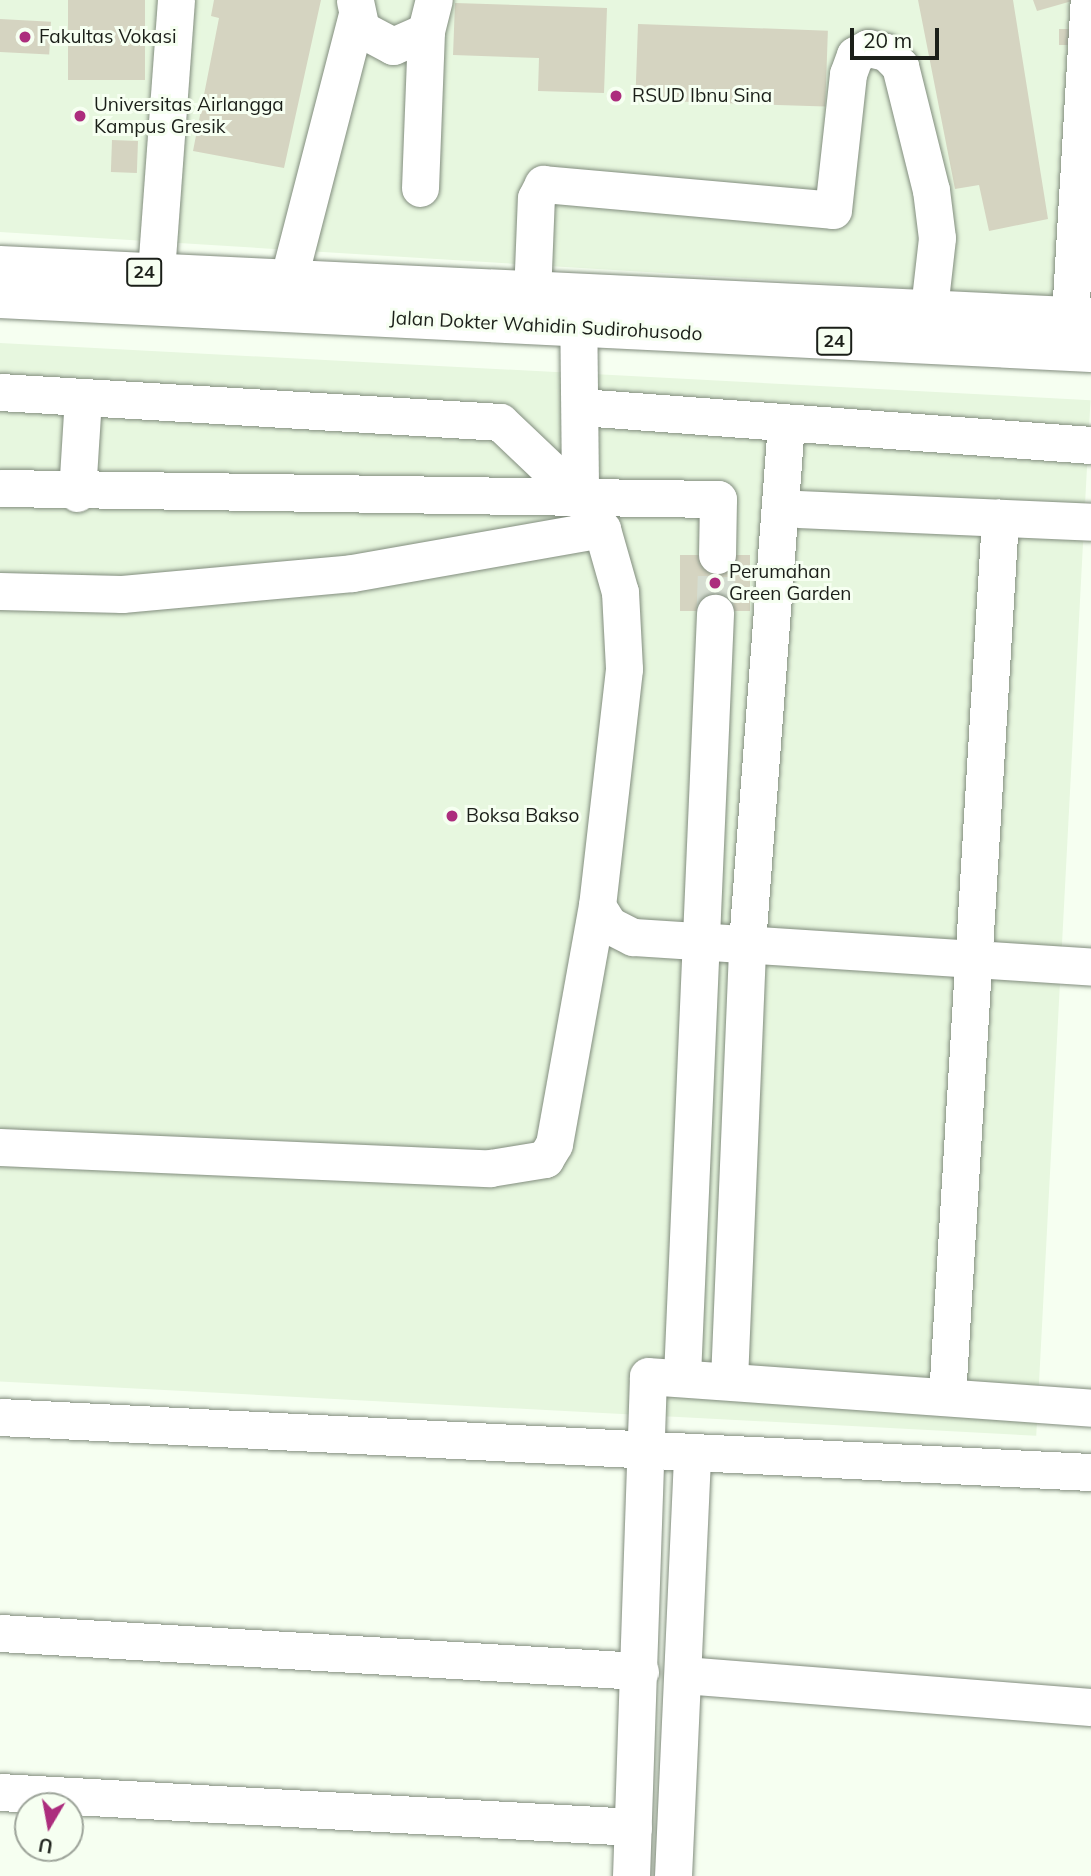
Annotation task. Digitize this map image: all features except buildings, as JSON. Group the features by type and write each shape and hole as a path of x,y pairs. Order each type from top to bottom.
{"highway":[{"name":"Jalan Dokter Wahidin Sudirohusodo","path":"0,265 156,272 284,296"},
{"name":"Jalan Dokter Wahidin Sudirohusodo","path":"0,299 284,296 532,308 584,317 1091,354"},
{"name":"Jalan Dokter Wahidin Sudirohusodo","path":"584,317 929,307 1080,317"}],"street":[{"path":"156,272 177,0"},
{"path":"1080,317 1089,0"},
{"path":"355,9 369,38 393,46 430,16"},
{"path":"284,296 355,9"},
{"path":"420,188 430,16"},
{"path":"532,308 536,198 543,184 833,210 848,74 855,55 868,48 886,52 900,66 931,190 937,238 929,307"},
{"path":"580,498 588,407 584,317"},
{"path":"0,392 500,422 580,498 602,529 620,592 624,669 597,906 554,1144 545,1159 490,1168 0,1147"},
{"path":"77,493 83,398"},
{"path":"588,407 1091,445"},
{"path":"729,1380 747,943 786,423"},
{"path":"0,488 77,493 718,499 717,555"},
{"path":"799,509 1091,522"},
{"path":"947,1398 971,958 1000,519"},
{"path":"0,591 122,594 352,573 602,529"},
{"path":"682,1376 715,612"},
{"path":"597,906 610,925 633,937 1091,967"},
{"path":"631,1876 640,1671 643,1451 647,1378 682,1376 1091,1408"},
{"path":"0,1417 692,1455 1091,1472"},
{"path":"673,1876 692,1455"},
{"path":"0,1633 640,1671"},
{"path":"683,1675 1091,1707"},
{"path":"0,1792 633,1826"}],"shaded area":[{"name":"RSUD Ibnu Sina","path":"0,0 1075,0 1066,298 0,232"},
{"path":"0,343 1091,400 1036,1436 0,1381"}],"tunnel":[{"path":"715,613 717,555"}],"place":[{"name":"Fakultas Vokasi","path":"25,37"},
{"name":"RSUD Ibnu Sina","path":"616,96"},
{"name":"Universitas Airlangga Kampus Gresik","path":"80,116"},
{"name":"Perumahan Green Garden","path":"715,583"},
{"name":"Boksa Bakso","path":"452,816"}]}
